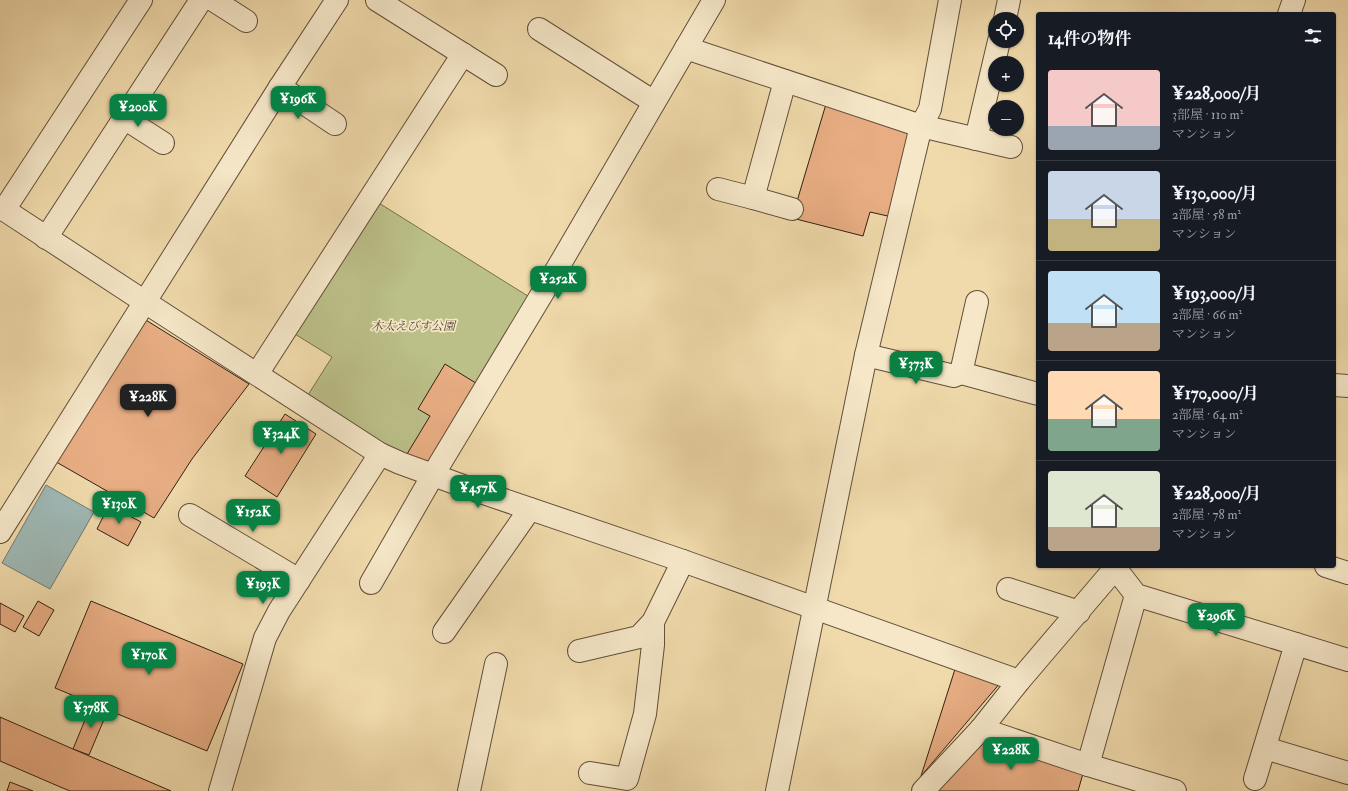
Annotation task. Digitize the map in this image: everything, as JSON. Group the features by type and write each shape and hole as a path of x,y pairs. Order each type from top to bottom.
{"street":[{"path":"141,0 2,209 380,454 433,475 815,607 1019,681"},
{"path":"46,238 201,0"},
{"path":"213,0 246,21"},
{"path":"0,532 280,87 337,0"},
{"path":"377,0 496,76"},
{"path":"777,791 866,355 921,126 930,109 950,0"},
{"path":"1006,12 1009,0"},
{"path":"1290,12 1294,0"},
{"path":"371,583 433,475 557,269 686,48 711,1"},
{"path":"539,29 654,102"},
{"path":"686,48 921,126 1011,147"},
{"path":"976,139 997,48"},
{"path":"257,374 462,54"},
{"path":"753,198 785,81"},
{"path":"280,87 335,124"},
{"path":"124,118 163,143"},
{"path":"718,189 792,209"},
{"path":"961,372 977,302"},
{"path":"866,355 954,376 961,372 1036,393"},
{"path":"1336,385 1348,386"},
{"path":"220,791 265,638 279,611 380,454"},
{"path":"444,632 530,509"},
{"path":"190,515 299,580"},
{"path":"579,651 639,637 653,622 683,561"},
{"path":"923,791 981,729 1019,681 1115,568"},
{"path":"1117,568 1136,595 1348,660"},
{"path":"1332,568 1348,573"},
{"path":"1008,589 1079,612"},
{"path":"1088,765 1136,595"},
{"path":"590,773 627,779 645,714 653,645 653,622"},
{"path":"1255,779 1296,644"},
{"path":"469,791 496,664"},
{"path":"981,729 1088,765 1174,791"},
{"path":"1265,748 1348,773"}],"green space":[{"name":"木太えびす公園","path":"374,200 531,298 429,465 381,442 308,395 332,357 290,331"}],"water":[{"path":"46,485 94,512 50,589 2,563"}],"building":[{"path":"826,104 907,129 912,137 892,217 870,212 863,236 792,218"},
{"path":"141,317 249,384 192,459 154,518 51,459"},
{"path":"445,364 479,385 429,465 407,454 430,416 418,409"},
{"path":"285,414 316,434 277,497 245,476"},
{"path":"109,505 141,522 128,546 97,529"},
{"path":"38,601 54,610 39,636 23,627"},
{"path":"91,601 243,664 207,751 55,688"},
{"path":"0,603 24,616 15,632 0,624"},
{"path":"956,666 1001,682 921,776"},
{"path":"92,703 108,710 89,755 73,749"},
{"path":"0,717 171,791 70,791 0,761"},
{"path":"985,736 1084,770 1078,791 937,791"},
{"path":"10,782 33,791 7,791"}]}
